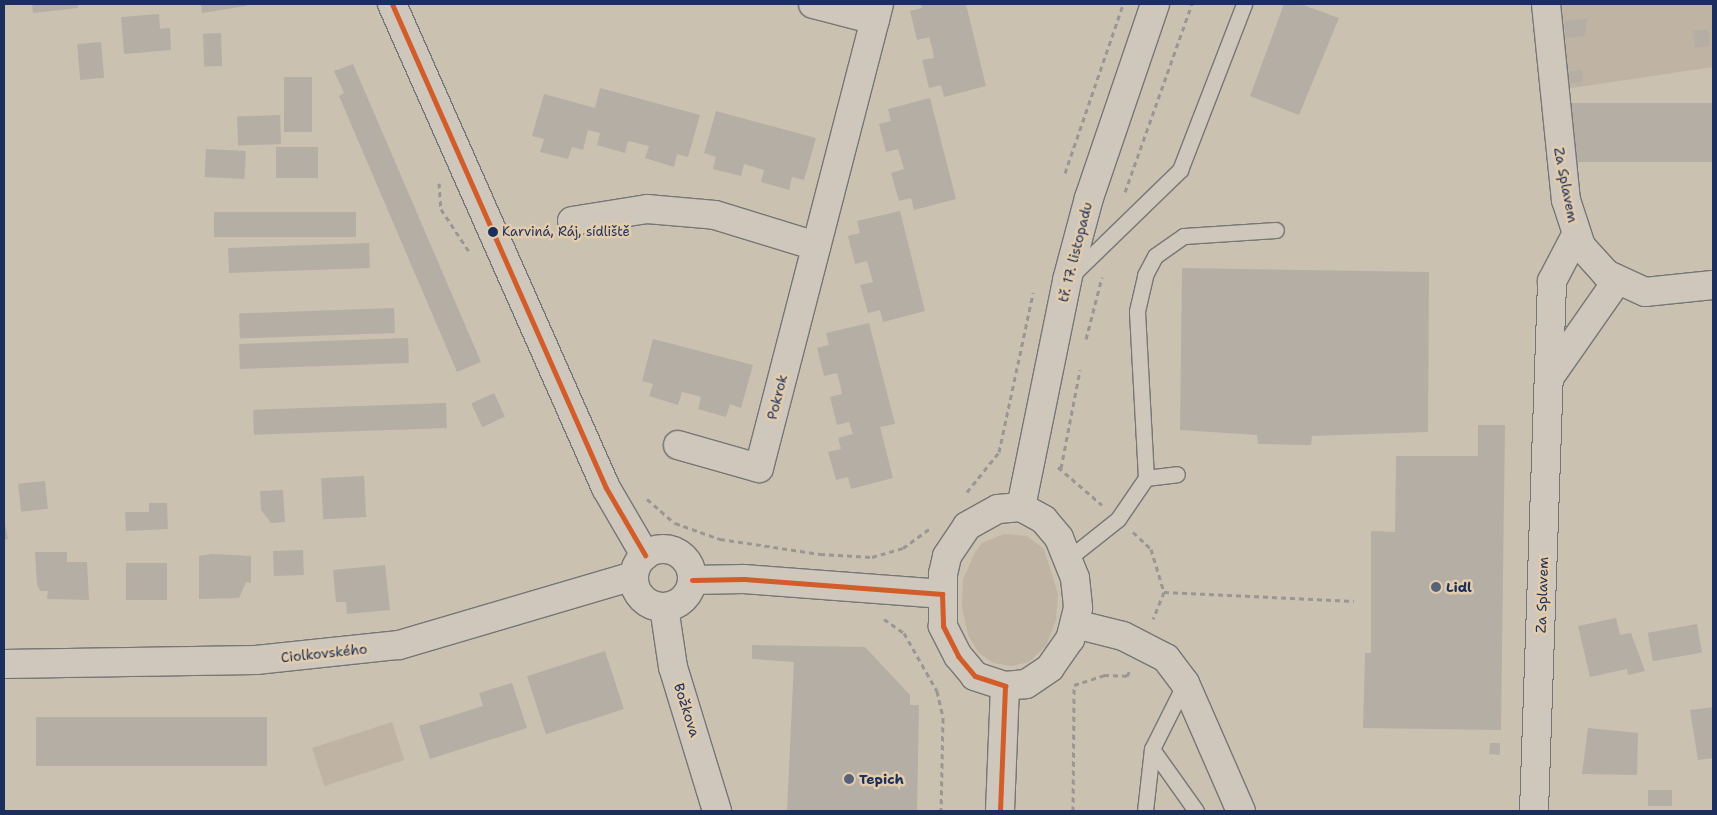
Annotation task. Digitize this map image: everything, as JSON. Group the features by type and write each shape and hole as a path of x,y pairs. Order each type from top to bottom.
{"street":[{"path":"392,4 639,565 642,598 664,607 686,596 692,580 687,562 672,550 639,565"},
{"name":"Pokrok","path":"678,445 759,468 877,12 812,4"},
{"name":"tř. 17. listopadu","path":"1021,507 1067,280 1089,198 1155,4"},
{"name":"Za Splavem","path":"1546,4 1558,144 1576,235 1598,268 1617,281 1659,293 1713,285"},
{"path":"572,221 647,209 705,214 816,246"},
{"name":"Za Splavem","path":"1534,811 1552,281 1576,235"},
{"path":"1549,378 1617,281"},
{"path":"1021,507 1044,520 1069,558 1078,596 1075,624 1062,654 1050,668 1026,684 1005,686 975,676 958,656 944,626 942,594 947,556 967,526 992,512 1021,507"},
{"name":"Ciolkovského","path":"4,664 256,660 399,645 639,565"},
{"path":"692,580 872,588 942,594"},
{"name":"Božkova","path":"664,607 673,667 717,811"},
{"path":"1075,624 1143,644 1166,658 1185,683 1241,811"},
{"path":"1000,811 1005,686"}],"lane":[{"path":"1067,280 1180,170 1244,4"},
{"path":"1069,558 1118,519 1146,478 1137,311 1145,275 1155,256 1184,236 1276,230"},
{"path":"1146,478 1177,474"},
{"path":"1145,811 1152,749 1185,683"},
{"path":"1152,749 1196,811"}],"path":[{"path":"644,496 675,523 720,539 872,557"},
{"path":"872,588 870,608 904,633 937,691 943,718 941,811"},
{"path":"1164,592 1354,601"},
{"path":"1073,811 1074,685 1104,675 1127,676 1143,644"}],"shaded area":[{"path":"1558,4 1713,4 1713,67 1565,89"},
{"path":"1004,534 1027,536 1044,549 1058,594 1056,620 1046,646 1029,662 1012,666 993,663 978,652 968,635 962,607 963,580 974,554 982,543"},
{"path":"392,722 404,760 324,786 312,748"}],"building":[{"path":"32,4 78,4 78,8 33,13"},
{"path":"201,4 246,4 246,6 202,13"},
{"path":"921,4 966,4 986,86 944,97 941,85 929,88 922,60 934,58 932,47 929,37 917,40 910,11 922,8"},
{"path":"1284,4 1300,4 1339,18 1299,115 1250,96"},
{"path":"159,14 160,29 170,28 171,50 124,54 121,17"},
{"path":"1587,19 1585,36 1566,38 1564,21"},
{"path":"1708,29 1710,46 1695,48 1693,31"},
{"path":"221,33 222,66 204,67 203,34"},
{"path":"101,42 104,78 80,80 77,44"},
{"path":"353,64 481,362 457,372 339,96 344,93 334,71"},
{"path":"1582,70 1583,82 1567,83 1566,71"},
{"path":"284,77 312,77 312,132 284,132"},
{"path":"600,88 700,115 688,157 677,154 674,167 645,158 649,146 628,141 625,153 597,145 600,133 588,130 583,150 572,147 568,159 540,152 544,139 532,136 544,94 595,108"},
{"path":"930,98 956,199 914,210 911,198 899,201 891,173 904,169 898,149 886,152 879,124 891,121 888,109"},
{"path":"1567,103 1713,103 1713,162 1567,162"},
{"path":"716,111 816,138 804,180 792,177 789,190 761,182 764,170 744,164 741,176 713,169 716,157 704,153"},
{"path":"280,115 281,144 238,145 237,117"},
{"path":"276,147 318,147 318,178 276,178"},
{"path":"206,149 246,151 244,179 205,177"},
{"path":"900,211 925,311 883,322 880,310 868,313 860,285 873,282 867,261 855,264 848,236 860,233 857,221"},
{"path":"214,212 356,212 356,237 214,237"},
{"path":"369,243 370,268 229,273 228,248"},
{"path":"1182,268 1429,272 1428,432 1312,436 1311,445 1258,444 1257,435 1180,430"},
{"path":"394,308 395,333 240,338 239,313"},
{"path":"869,323 895,424 880,427 893,478 851,489 848,477 836,480 828,452 841,449 838,438 853,434 849,422 837,425 830,397 842,394 840,384 837,373 824,376 817,348 829,345 826,333"},
{"path":"408,338 409,363 240,369 239,344"},
{"path":"653,339 753,365 741,408 730,404 726,417 698,409 701,397 691,394 682,392 678,405 649,396 653,384 642,381"},
{"path":"494,393 505,417 482,427 471,404"},
{"path":"446,403 447,428 254,435 253,410"},
{"name":"Lidl","path":"1478,425 1505,425 1501,730 1363,728 1365,653 1371,653 1371,531 1395,532 1396,456 1478,456"},
{"path":"364,476 366,517 323,519 321,478"},
{"path":"45,481 48,509 21,512 18,484"},
{"path":"283,490 285,522 271,523 261,510 260,491"},
{"path":"149,503 167,503 168,529 126,531 125,512 149,512"},
{"path":"4,519 8,539 4,540"},
{"path":"303,550 304,575 274,576 273,551"},
{"path":"35,552 67,552 67,562 87,562 89,600 47,599 48,591 40,591 37,584"},
{"path":"212,554 251,556 251,583 246,582 239,598 199,599 199,556"},
{"path":"126,563 167,563 167,600 126,600"},
{"path":"385,565 390,610 347,614 346,602 336,602 333,570"},
{"path":"1616,618 1620,635 1631,633 1645,671 1628,675 1627,669 1590,677 1578,626"},
{"path":"1697,624 1702,653 1653,661 1648,633"},
{"path":"752,645 865,647 910,695 910,705 919,705 917,811 787,811 794,662 752,659"},
{"path":"605,651 624,709 546,734 527,676"},
{"path":"512,683 527,728 430,759 419,726 483,706 479,693"},
{"path":"1713,707 1713,758 1698,760 1690,710"},
{"path":"36,717 267,717 267,766 36,766"},
{"path":"1588,728 1638,733 1637,775 1582,774"},
{"path":"1490,743 1500,743 1500,755 1489,754"},
{"path":"1648,790 1672,790 1672,806 1648,806"}],"transit line":[{"path":"392,4 606,488 645,555"},
{"path":"692,580 744,579 942,594 943,626 958,656 975,676 1005,686 1000,811"}],"place":[{"name":"Karviná, Ráj, sídliště","path":"493,232"},
{"name":"Lidl","path":"1436,587"},
{"name":"Tepich","path":"849,779"}]}
